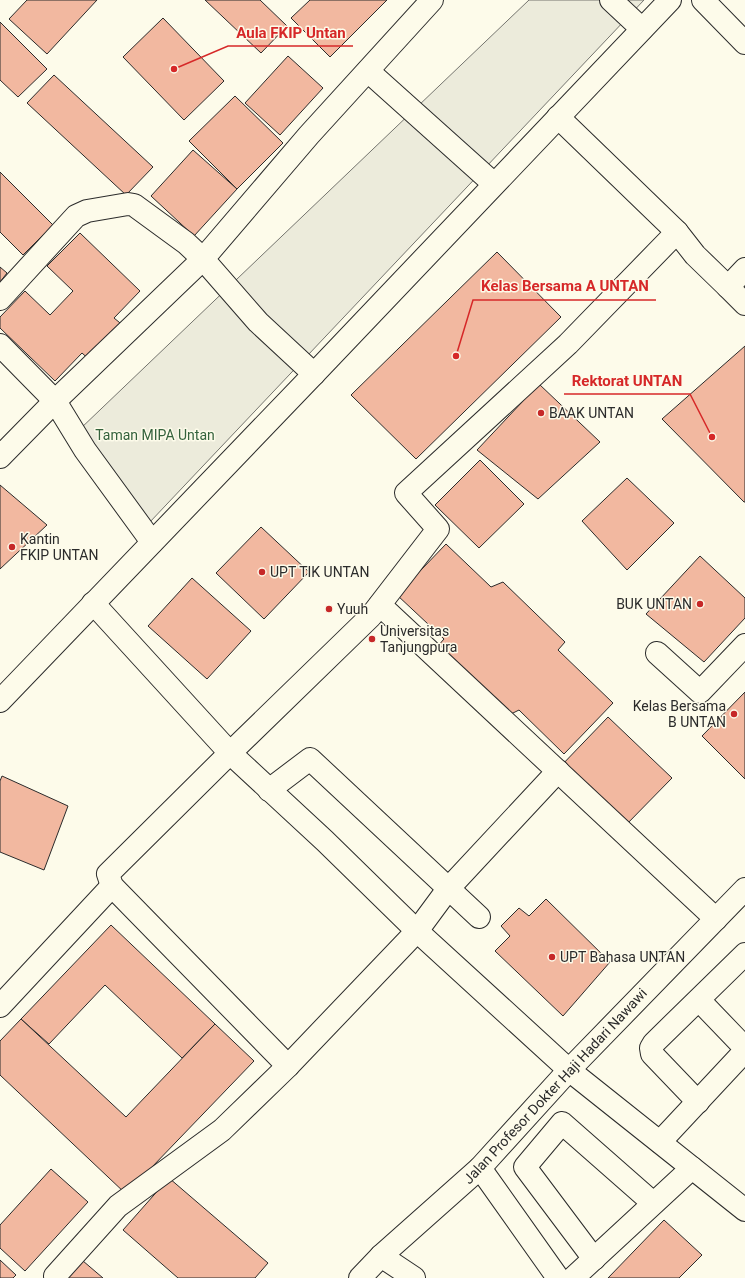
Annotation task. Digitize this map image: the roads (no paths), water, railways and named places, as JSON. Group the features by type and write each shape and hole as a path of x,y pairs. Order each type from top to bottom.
{"lane":[{"path":"0,457 55,401 203,259 309,135 432,0"},
{"path":"611,0 642,29"},
{"path":"0,700 314,374 670,0"},
{"path":"703,0 745,43"},
{"path":"368,71 494,184"},
{"path":"558,117 677,232 695,255 745,304"},
{"path":"0,298 76,216 87,211 128,204 134,205 186,242 203,259 258,322 314,374"},
{"path":"288,1066 112,886 108,874 371,616 380,605 438,529 406,493 568,344 677,232"},
{"path":"728,287 745,269"},
{"path":"0,345 55,401 86,450 152,542"},
{"path":"93,603 230,753 325,841 417,931 569,1070 745,1210"},
{"path":"380,605 716,919"},
{"path":"658,653 700,692 745,645"},
{"path":"269,790 310,759 479,918"},
{"path":"55,1276 118,1206 222,1130 288,1066 417,931 448,889 558,772"},
{"path":"0,1006 112,886"},
{"name":"Jalan Profesor Dokter Haji Hadari Nawawi","path":"360,1278 381,1256 480,1168 569,1070 745,889"},
{"path":"698,1102 652,1054 651,1048 654,1043 745,954"},
{"path":"699,1000 745,1048"},
{"path":"660,1142 745,1051"},
{"path":"594,1258 525,1167 562,1124 653,1204"},
{"path":"480,1168 558,1278"},
{"path":"573,1278 692,1168"},
{"path":"381,1256 414,1278"}],"place":[{"name":"Aula FKIP Untan","path":"174,69"},
{"name":"Kelas Bersama A UNTAN","path":"456,356"},
{"name":"BAAK UNTAN","path":"541,413"},
{"name":"Rektorat UNTAN","path":"712,437"},
{"name":"Kantin FKIP UNTAN","path":"12,547"},
{"name":"UPT TIK UNTAN","path":"262,572"},
{"name":"BUK UNTAN","path":"700,604"},
{"name":"Yuuh","path":"329,609"},
{"name":"Universitas Tanjungpura","path":"372,639"},
{"name":"Kelas Bersama B UNTAN","path":"734,714"},
{"name":"UPT Bahasa UNTAN","path":"552,957"}],"park label":[{"name":"Taman MIPA Untan","path":"155,435"}]}
